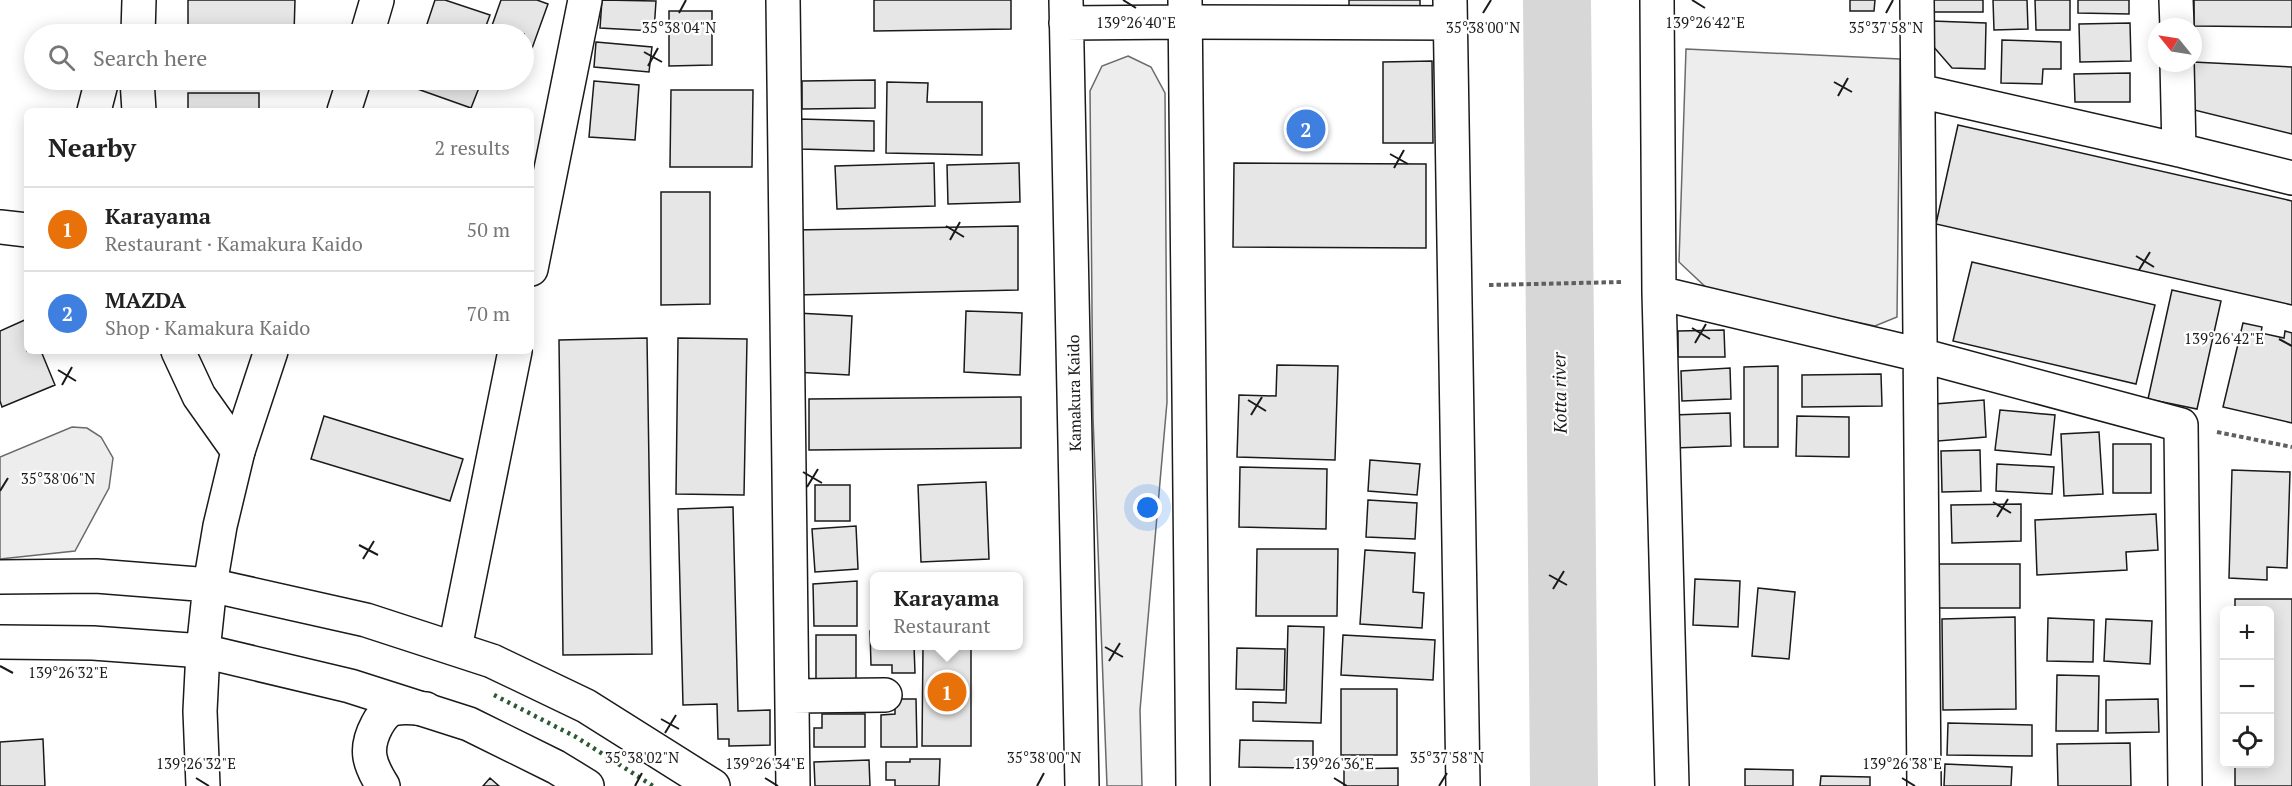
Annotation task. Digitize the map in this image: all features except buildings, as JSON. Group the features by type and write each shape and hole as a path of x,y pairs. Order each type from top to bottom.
{"street":[{"path":"138,24 139,0"},
{"path":"370,24 377,0"},
{"path":"534,254 585,0"},
{"path":"783,0 793,786"},
{"path":"1657,0 1646,287 1671,786"},
{"path":"1917,0 1924,786"},
{"path":"2176,0 2177,18"},
{"path":"1185,11 1193,786"},
{"path":"1066,12 1450,11 1463,786"},
{"name":"Kamakura Kaido","path":"1066,12 1082,786"},
{"path":"2177,72 2179,150"},
{"path":"95,108 99,90"},
{"path":"138,90 139,108"},
{"path":"345,108 351,90"},
{"path":"1918,91 2292,178"},
{"path":"0,227 24,230"},
{"path":"1646,287 1920,355 2181,425 2186,786"},
{"path":"179,354 199,396 238,451"},
{"path":"203,786 201,711 203,651 219,526 238,451 270,354"},
{"path":"455,648 514,354"},
{"path":"0,576 96,576 210,585 366,620 492,661 586,706 713,786"},
{"path":"0,642 93,643 203,651 350,686 470,724 556,767 587,786"},
{"path":"792,696 885,695"},
{"path":"384,786 372,770 368,747 380,719 392,709 408,707 426,709"}],"path":[{"path":"1491,285 1646,287"},
{"path":"2181,425 2292,447"}],"shaded area":[{"path":"1686,49 1900,59 1897,317 1875,326 1711,292 1679,262"},
{"path":"1128,56 1151,67 1165,93 1167,402 1140,710 1142,786 1107,786 1093,417 1090,91 1102,66"},
{"path":"72,427 87,428 101,437 113,458 109,488 75,551 0,559 0,457"}],"waterway":[{"name":"Kotta river","path":"1557,0 1564,786"},
{"path":"1564,771 1577,786"}],"hedge":[{"path":"494,695 576,737 653,786"}],"place":[{"name":"MAZDA","path":"1306,129"},
{"name":"Karayama","path":"947,692"}]}
